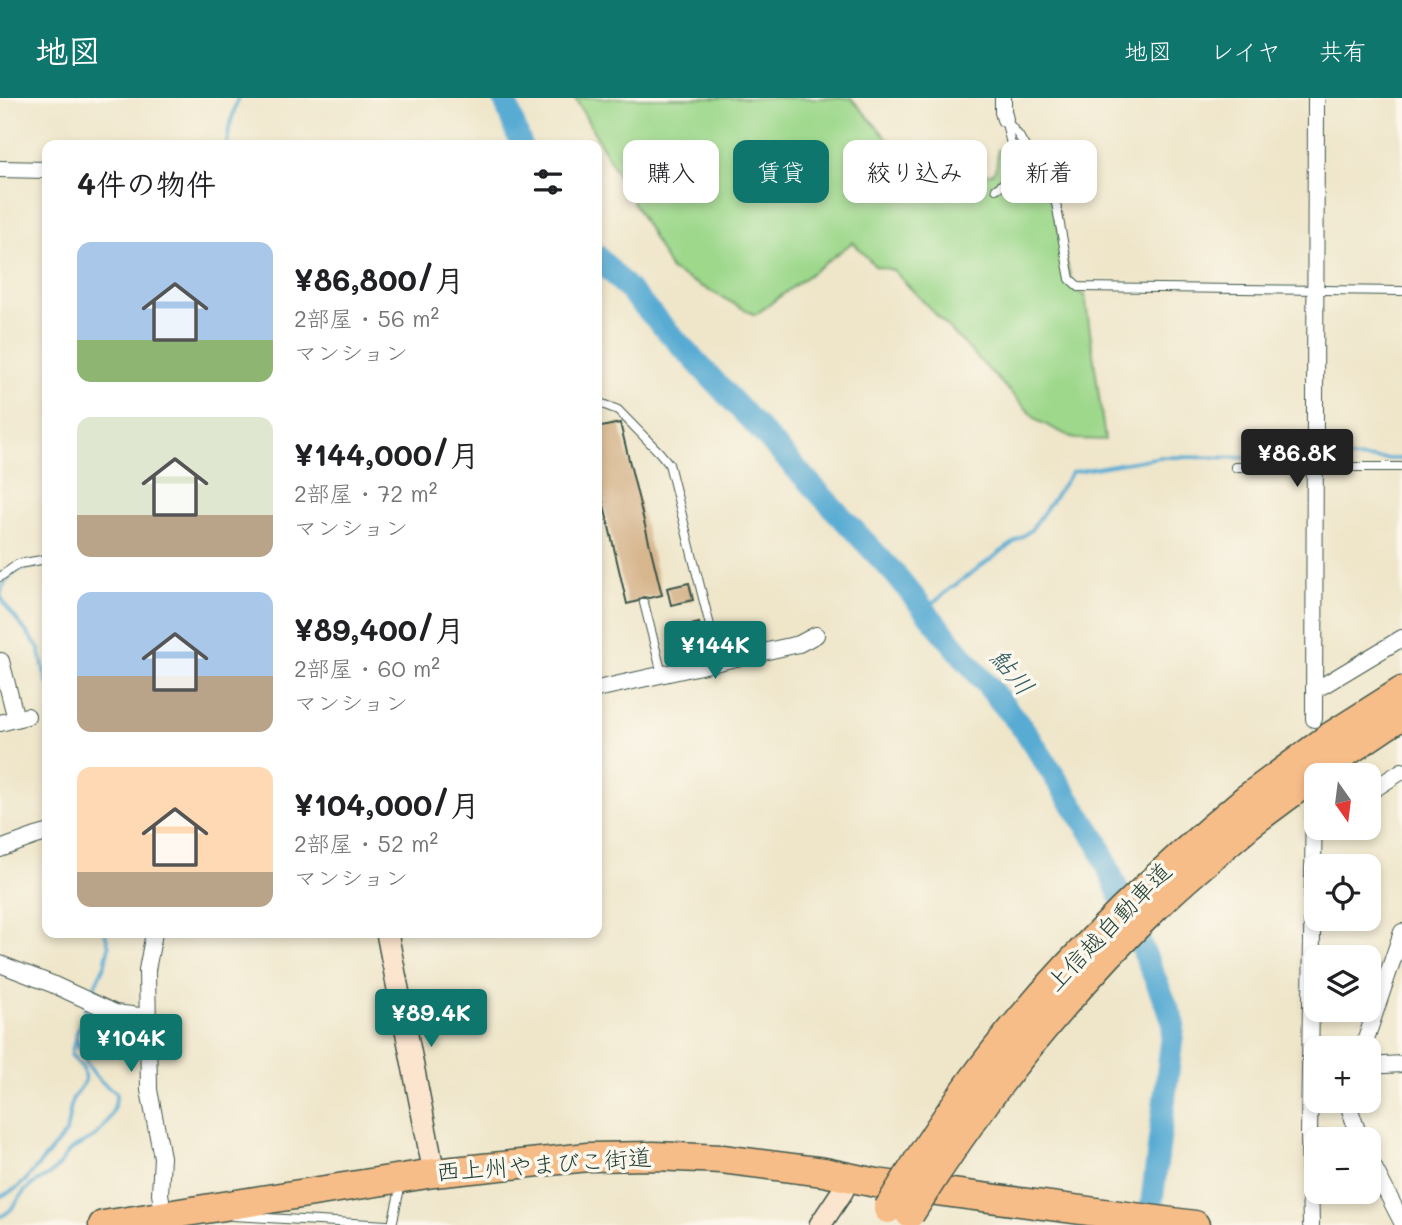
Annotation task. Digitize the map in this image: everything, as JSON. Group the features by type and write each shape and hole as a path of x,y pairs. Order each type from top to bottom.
{"highway":[{"name":"上信越自動車道","path":"895,1218 941,1165 1042,1029 1111,953 1249,811 1331,736 1402,691"},
{"name":"上信越自動車道","path":"1249,811 1344,754 1402,715"},
{"name":"西上州やまびこ街道","path":"103,1225 165,1220 222,1207 434,1173 588,1157 654,1156 722,1159 824,1172 848,1178 1195,1225"}],"street":[{"path":"1003,98 1005,119"},
{"path":"1314,719 1316,98"},
{"path":"0,169 42,170"},
{"path":"602,688 799,644 816,635"},
{"path":"1315,689 1402,638"},
{"path":"1,661 14,719"},
{"path":"1381,785 1402,771"},
{"path":"0,849 42,834"},
{"path":"1309,1127 1315,840"},
{"path":"1367,1036 1402,934"},
{"path":"153,938 147,970 149,1090 162,1157 160,1194 165,1220"},
{"path":"388,938 434,1173"},
{"path":"0,964 115,1013 148,1017"},
{"path":"1381,1065 1402,1064"},
{"path":"820,1225 848,1178"},
{"path":"1381,1181 1402,1222"},
{"path":"1311,1204 1311,1225"}],"lane":[{"path":"996,189 1012,176 1014,164 1005,119"},
{"path":"1005,119 1019,136 1056,203 1070,279 1079,287 1402,291"},
{"path":"602,404 618,410 669,464 719,662"},
{"path":"1235,467 1402,467"},
{"path":"0,577 18,564 42,560"},
{"path":"644,603 662,674"},
{"path":"222,1207 225,1213 237,1217 389,1225 403,1178"}],"green space":[{"path":"575,98 851,98 889,140 843,140 843,203 987,203 987,174 991,174 996,167 998,150 1001,150 1001,203 1052,203 1074,292 1085,295 1105,440 1075,439 1038,421 893,270 875,266 853,242 755,315 671,270 634,203 719,203 719,140 623,140 623,184 602,146 602,140 598,140"}],"building":[{"path":"620,423 662,595 643,597 627,604 602,496 602,427"},
{"path":"689,583 693,600 671,605 667,588"},
{"path":"699,623 705,651 684,656 678,628"}],"waterway":[{"path":"228,140 238,98"},
{"name":"鮎川","path":"504,98 519,140"},
{"name":"鮎川","path":"602,261 894,573 1025,731 1097,842 1174,1023 1149,1225"},
{"path":"925,610 1031,530 1072,472 1160,457 1304,458"},
{"path":"1326,458 1402,459"},
{"path":"42,565 13,573 3,585 0,595 39,648 42,661"},
{"path":"90,996 105,964 109,946 107,938"},
{"path":"0,1197 25,1181 66,1133 72,1100 85,1081 83,1068 71,1055 87,1003"},
{"path":"0,1217 12,1208 30,1187 54,1171 69,1152 99,1132 113,1110 116,1092 90,1069 76,1037"}]}
